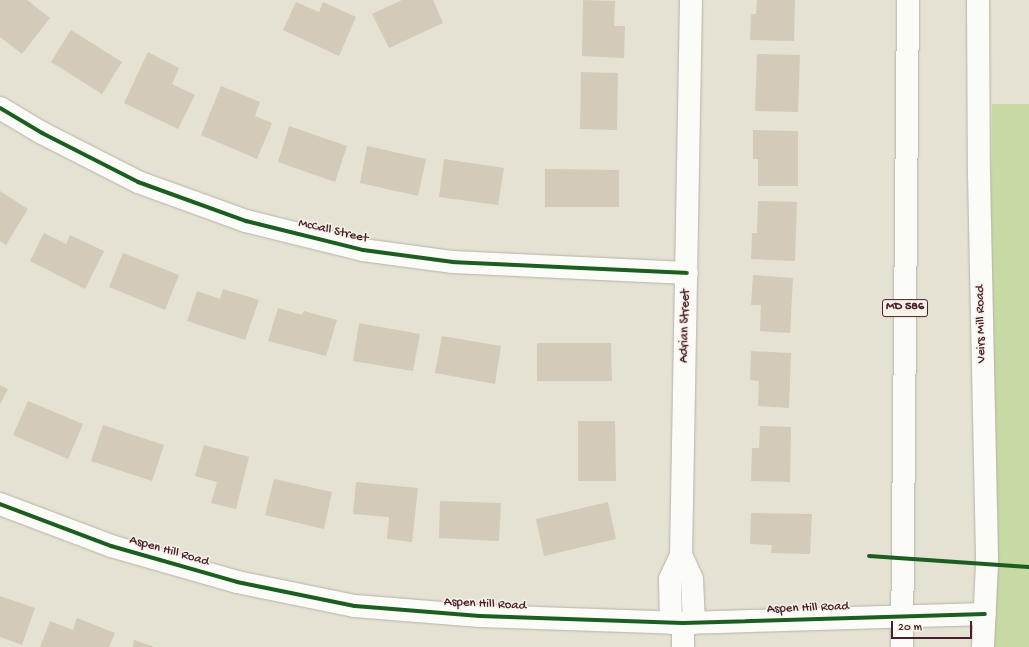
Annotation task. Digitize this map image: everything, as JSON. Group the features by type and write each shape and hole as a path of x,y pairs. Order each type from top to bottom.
{"street":[{"name":"Adrian Street","path":"683,647 683,623 670,579 682,555 691,0"},
{"name":"MD 586","path":"902,647 908,0"},
{"name":"Veirs Mill Road","path":"978,0 979,175 987,564 983,647"},
{"name":"McCall Street","path":"0,108 42,133 138,182 246,221 348,246 452,262 687,273"},
{"name":"Aspen Hill Road","path":"0,504 111,546 236,582 355,606 480,616 683,623 985,614"}],"green space":[{"path":"992,104 1029,104 1029,647 984,647"}],"building":[{"path":"0,0 27,0 50,18 22,54 0,37"},
{"path":"402,0 433,0 443,23 389,48 372,14"},
{"path":"583,0 615,1 614,26 625,26 624,58 582,56"},
{"path":"757,0 795,0 794,41 750,40 751,14 756,14"},
{"path":"296,2 319,12 323,2 356,17 339,56 283,30"},
{"path":"71,30 122,62 102,94 51,62"},
{"path":"148,52 179,68 172,84 195,95 178,129 124,103"},
{"path":"757,54 800,55 798,112 755,111"},
{"path":"581,72 618,73 617,130 580,129"},
{"path":"221,86 260,102 255,116 272,123 257,159 201,135"},
{"path":"289,126 347,146 335,182 278,162"},
{"path":"753,130 798,131 798,186 758,186 758,159 753,159"},
{"path":"367,146 426,159 418,196 360,183"},
{"path":"444,159 504,168 498,205 439,197"},
{"path":"545,169 619,170 619,207 545,207"},
{"path":"0,191 28,209 6,245 0,241"},
{"path":"758,201 797,202 795,261 751,259 752,233 757,233"},
{"path":"44,233 66,244 70,235 104,251 85,289 30,261"},
{"path":"123,253 179,275 165,310 109,287"},
{"path":"753,275 793,278 790,333 760,331 761,305 751,305"},
{"path":"223,289 259,300 245,340 187,321 197,291 220,299"},
{"path":"278,308 302,315 304,311 337,320 326,356 268,341"},
{"path":"359,323 420,334 413,371 353,361"},
{"path":"442,336 501,346 495,384 435,373"},
{"path":"537,343 611,343 612,381 537,381"},
{"path":"751,351 791,353 789,408 758,406 759,381 750,380"},
{"path":"0,385 8,389 0,404"},
{"path":"28,401 83,424 68,459 13,435"},
{"path":"578,421 615,421 616,481 578,481"},
{"path":"103,425 164,445 152,481 91,461"},
{"path":"760,426 791,427 790,482 751,481 752,448 759,448"},
{"path":"204,445 249,457 236,509 211,503 217,482 195,476"},
{"path":"274,479 332,492 324,529 265,515"},
{"path":"356,482 418,488 412,542 387,539 389,517 353,514"},
{"path":"440,501 501,503 499,541 439,538"},
{"path":"608,502 616,539 544,556 536,519"},
{"path":"751,513 812,514 810,554 771,553 772,545 750,544"},
{"path":"0,596 35,608 22,645 0,637"},
{"path":"77,618 115,633 109,647 40,647 50,621 73,630"},
{"path":"134,640 155,647 133,647"}],"cycle path":[{"path":"0,108 42,133 138,182 246,221 363,250 453,262 687,273"},
{"path":"0,504 111,546 237,582 355,606 480,616 683,623 985,614"},
{"path":"869,556 1029,567"}]}
